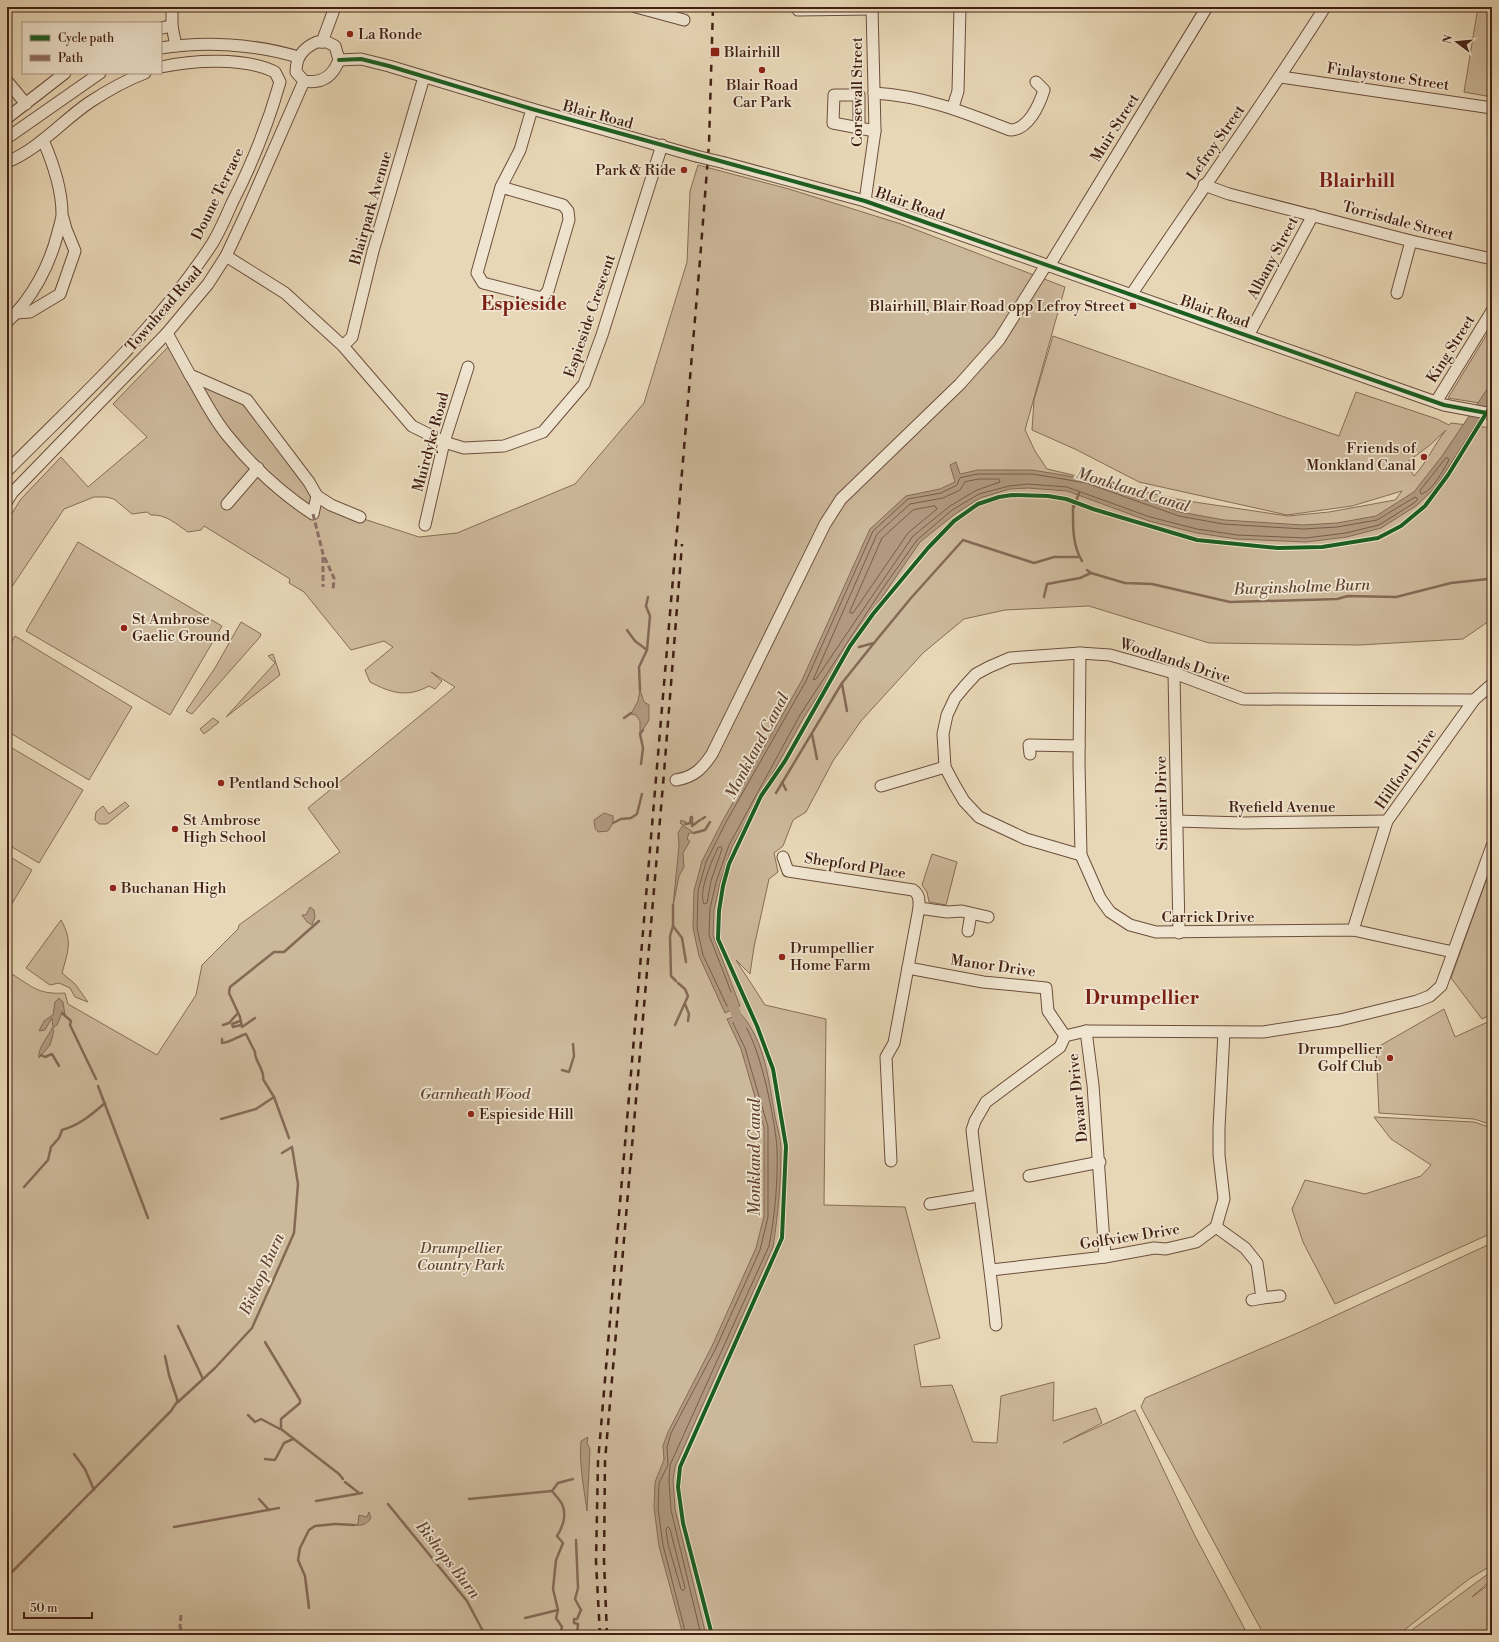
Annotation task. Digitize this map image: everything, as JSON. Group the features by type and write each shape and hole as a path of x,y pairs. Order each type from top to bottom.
{"street":[{"path":"170,7 172,12 167,27 176,46"},
{"path":"322,42 335,7"},
{"path":"636,7 684,20"},
{"path":"953,108 958,91 960,7"},
{"name":"Muir Street","path":"676,780 692,776 699,772 712,754 825,524 841,499 960,384 998,340 1048,266 1207,7"},
{"name":"Lefroy Street","path":"1131,295 1204,185 1281,77 1325,7"},
{"path":"798,10 872,8"},
{"name":"Corsewall Street","path":"865,201 874,130 872,8"},
{"path":"327,42 335,46 339,60 329,77 318,81 304,81 296,72 298,57 312,44 327,42"},
{"path":"162,48 176,46 236,45 262,48 298,57"},
{"name":"Blair Road","path":"339,60 361,59 424,76 532,110 865,201 1436,402 1462,409 1492,414"},
{"name":"Doune Terrace","path":"7,471 119,360 164,309 196,267 219,231 268,122 280,82 275,72 270,69 235,63 180,63 162,67"},
{"path":"7,118 64,74"},
{"path":"7,138 35,120 98,74"},
{"path":"7,162 18,157 43,140 90,102 131,78 142,74"},
{"name":"Blairpark Avenue","path":"343,346 352,337 373,251 424,76"},
{"name":"Finlaystone Street","path":"1281,77 1492,108"},
{"path":"7,81 26,104"},
{"name":"Townhead Road","path":"9,495 167,333 208,284 226,256 304,81"},
{"path":"874,93 909,96 953,108 1010,130 1015,130 1027,123 1042,96 1044,90 1036,82"},
{"path":"79,87 90,102"},
{"path":"501,187 564,205 568,211 569,220 548,291 542,298 483,283 478,276 478,270 501,187 520,150 532,110"},
{"path":"859,127 874,130"},
{"path":"17,313 30,312 60,294 76,251 66,229 62,215 55,172 43,140"},
{"name":"Espieside Crescent","path":"226,256 285,293 343,346 412,426 444,442 464,448 504,446 543,432 584,384 602,336 662,145"},
{"name":"Torrisdale Street","path":"1204,185 1229,194 1411,241 1492,260"},
{"path":"7,322 17,313 40,279 50,258 62,215"},
{"name":"Albany Street","path":"1248,336 1313,215"},
{"path":"1397,293 1411,241"},
{"path":"164,309 177,320"},
{"name":"King Street","path":"1436,402 1492,311"},
{"path":"167,333 208,407 226,433 258,468 298,505 313,514 317,496"},
{"name":"Muirdyke Road","path":"425,525 444,442 468,367"},
{"path":"190,375 247,400 309,482 317,496 331,505 360,517"},
{"path":"227,504 258,468"},
{"name":"Woodlands Drive","path":"1081,855 1026,839 979,817 964,801 945,767 943,734 948,715 955,698 976,674 1010,658 1080,653 1110,655 1174,673 1243,699 1474,700"},
{"name":"Carrick Drive","path":"1080,653 1079,746 1081,855 1100,898 1110,912 1130,924 1156,932 1180,933 1353,930 1453,952"},
{"name":"Sinclair Drive","path":"1174,673 1180,933"},
{"name":"Hillfoot Drive","path":"1353,930 1387,822 1474,700 1492,684"},
{"path":"1029,745 1079,746"},
{"path":"881,786 945,767"},
{"name":"Ryefield Avenue","path":"1177,822 1243,824 1387,822"},
{"path":"996,1325 991,1270 979,1196 972,1130 975,1121 986,1102 1060,1047 1065,1036 1086,1031 1263,1032 1340,1020 1417,1001 1430,996 1441,986 1492,846"},
{"name":"Shepford Place","path":"783,857 788,871 913,890 917,893 919,898 919,908 894,1043 886,1057 891,1161"},
{"path":"919,908 947,912 962,911 988,918"},
{"path":"968,931 971,914"},
{"name":"Manor Drive","path":"908,968 983,982 1046,988 1048,1011 1065,1036"},
{"name":"Davaar Drive","path":"1086,1031 1092,1069 1100,1162 1105,1257"},
{"path":"1224,1032 1219,1128 1224,1199 1216,1227 1245,1248 1256,1263 1257,1299 1280,1296"},
{"name":"Davaar Drive","path":"1029,1176 1100,1162"},
{"path":"930,1204 979,1196"},
{"name":"Golfview Drive","path":"991,1270 1105,1257 1154,1248 1166,1249 1196,1242 1216,1227"}],"green space":[{"path":"1478,7 1492,7 1492,97 1464,92"},
{"name":"Drumpellier Country Park","path":"698,165 789,189 901,224 1065,287 1025,430 1035,451 1047,469 1181,500 1288,516 1329,512 1395,500 1402,491 1352,506 1287,515 1139,482 1077,450 1032,430 1034,400 1053,336 1339,436 1356,392 1437,419 1449,425 1451,423 1492,428 1492,619 1463,639 1359,645 1209,643 1089,606 1005,610 964,619 923,653 861,721 833,761 806,812 793,820 783,846 774,853 778,872 769,879 754,947 750,974 736,960 765,1005 826,1019 824,1205 905,1207 940,1338 914,1345 921,1387 952,1385 973,1442 997,1443 1001,1396 1054,1382 1053,1421 1096,1408 1102,1423 1063,1443 1135,1410 1195,1536 1248,1635 7,1635 7,971 40,991 65,993 68,1004 157,1055 196,995 202,965 238,929 239,925 340,852 308,808 455,687 431,672 442,681 435,689 429,686 413,692 399,693 385,689 370,682 365,670 393,647 384,641 351,650 304,592 289,583 290,579 204,526 201,530 188,532 171,520 161,516 151,515 147,512 132,514 114,499 106,497 94,497 64,509 7,594 7,521 21,499 61,457 88,487 147,437 113,404 168,347 197,379 242,401 330,508 419,537 457,533 575,484 644,403 687,262 690,191","holes":["1446,430 1423,465 1414,476 1406,463 1430,445"]},
{"path":"1492,326 1492,405 1448,398"},
{"name":"St Ambrose Gaelic Ground","path":"78,542 222,626 170,715 26,631"},
{"path":"241,622 261,634 260,637 192,714 186,711 215,668"},
{"path":"15,636 132,707 89,780 7,731 7,649"},
{"path":"273,654 280,675 226,717 275,663 268,656"},
{"path":"213,718 219,722 204,734 200,729"},
{"path":"7,745 83,790 39,863 7,844"},
{"path":"125,802 129,806 107,824 99,824 95,820 96,812 103,806 109,814"},
{"path":"932,854 957,862 946,905 929,902 927,892 922,885"},
{"path":"7,855 32,870 7,912"},
{"path":"1492,864 1492,1014 1482,1019 1451,978"},
{"path":"61,920 65,927 68,940 62,973 75,984 88,1002 75,997 70,988 59,983 50,985 26,968"},
{"path":"1444,1009 1455,1037 1492,1020 1492,1125 1474,1119 1379,1113 1376,1048"},
{"path":"1374,1117 1474,1122 1492,1128 1492,1233 1335,1304 1303,1242 1292,1209 1305,1180 1365,1194 1421,1176 1431,1165 1391,1139"},
{"path":"1492,1243 1492,1565 1469,1579 1398,1635 1264,1635 1141,1407 1145,1398 1300,1332"},
{"path":"1492,1571 1492,1579 1472,1597 1492,1582 1492,1635 1405,1635"}],"water":[{"path":"1492,382 1492,400 1435,488 1416,506 1381,528 1347,537 1306,542 1237,539 1197,533 1149,521 1067,491 1028,488 1010,489 980,498 955,514 920,542 804,717 732,847 720,883 714,910 713,935 740,1006 725,1013 699,956 693,928 694,891 702,861 722,822 802,680 870,529 906,496 940,489 955,482 950,465 956,462 960,474 978,470 1032,470 1087,479 1180,512 1224,520 1303,525 1337,523 1376,516 1414,492 1442,456"},
{"path":"640,690 644,702 649,705 649,720 640,734 640,721 636,715 631,714 638,701"},
{"path":"604,813 613,816 613,823 608,831 598,832 595,828 594,820"},
{"path":"681,820 686,822 684,826 694,833 689,833 687,839 690,841 683,853 684,867 679,876 673,906 679,846 678,833 683,825 680,823"},
{"path":"310,907 314,910 315,917 312,925 307,922 302,915 306,915"},
{"path":"59,998 63,1002 65,1015 62,1013 57,1025 53,1028 52,1018 45,1030 39,1031 44,1021 53,1015 55,1002"},
{"path":"741,1014 756,1037 765,1062 768,1076 781,1146 779,1198 773,1247 675,1467 673,1480 675,1509 706,1635 683,1635 659,1546 654,1508 655,1482 664,1460 663,1446 668,1432 712,1346 756,1248 764,1216 764,1128 741,1049 727,1019"},
{"path":"52,1028 54,1031 50,1045 39,1058 41,1046"},
{"path":"588,1437 587,1443 590,1449 587,1511 582,1476 581,1441"},
{"path":"369,1512 371,1518 366,1524 354,1525 358,1524 359,1515 367,1517"}],"waterway":[{"path":"1074,507 1079,493"},
{"name":"Burginsholme Burn","path":"1073,506 1073,528 1075,542 1082,561"},
{"path":"859,647 874,643 911,598 963,540 1034,563 1054,557 1079,557"},
{"name":"Burginsholme Burn","path":"1087,570 1091,573 1125,583 1152,584 1230,602 1337,599 1348,596 1396,597 1451,583 1488,579 1492,577"},
{"path":"1044,597 1047,584 1080,578 1091,573"},
{"path":"640,690 639,667 647,650 650,616 646,606 648,597"},
{"path":"627,630 635,641 647,650"},
{"path":"776,793 842,683 874,643"},
{"path":"842,684 847,711"},
{"path":"624,718 631,713"},
{"path":"641,764 643,748 640,734 643,730"},
{"path":"812,734 817,759"},
{"path":"782,782 786,790"},
{"path":"613,823 621,819 631,818 637,814 642,794"},
{"path":"686,824 690,823 691,817 692,826 700,820"},
{"path":"694,833 705,830 710,822"},
{"path":"673,905 673,926 670,936 671,976 676,981"},
{"path":"255,1018 242,1027 240,1017 229,993 230,987 274,952 284,952 319,921"},
{"path":"673,926 682,938 686,962"},
{"path":"675,1025 688,996 685,989 678,983"},
{"name":"Monkland Canal","path":"730,997 741,1027"},
{"path":"685,1004 689,1014 688,1021"},
{"path":"62,1013 71,1021 70,1025 96,1079"},
{"path":"223,1025 229,1023 238,1013"},
{"path":"240,1021 232,1024 233,1027 241,1025"},
{"path":"222,1039 222,1043 225,1043 246,1034 255,1052"},
{"path":"562,1070 569,1072 574,1056 573,1044"},
{"path":"255,1053 263,1073 263,1079 274,1097 289,1138"},
{"path":"41,1055 45,1057 52,1054 59,1066"},
{"path":"98,1086 148,1218"},
{"path":"221,1119 256,1109 274,1097"},
{"path":"24,1187 48,1160 51,1147 59,1138 62,1130 80,1122 105,1103"},
{"name":"Bishop Burn","path":"165,1356 169,1375 178,1402 215,1368 252,1328 294,1233 298,1184 292,1147 282,1153"},
{"path":"178,1326 203,1379"},
{"name":"Bishops Burn","path":"265,1342 300,1400 300,1403 281,1419 281,1429 339,1474 343,1479"},
{"path":"7,1577 171,1411 177,1402"},
{"path":"248,1415 255,1422 261,1419 280,1429"},
{"path":"265,1459 275,1460 284,1443 293,1439"},
{"path":"74,1454 85,1469 94,1490"},
{"path":"560,1635 562,1627 556,1618 558,1610 553,1589 556,1560 563,1543 557,1536 563,1525 564,1512 561,1502 552,1491 558,1483 573,1479"},
{"name":"Bishops Burn","path":"345,1482 359,1493"},
{"path":"469,1499 552,1491"},
{"name":"Bishops Burn","path":"316,1501 362,1493"},
{"path":"259,1499 269,1510"},
{"name":"Bishops Burn","path":"388,1504 467,1601 485,1635"},
{"path":"174,1527 279,1508"},
{"path":"309,1608 305,1576 298,1560 300,1548 309,1530 315,1526 335,1524"},
{"path":"336,1524 354,1525"},
{"path":"576,1540 578,1588 575,1599 581,1610 577,1619 574,1619 574,1623 578,1624 577,1635"},
{"path":"525,1618 558,1610"}],"railway":[{"path":"600,1635 596,1562 598,1462 700,260 709,144 713,7"},
{"path":"607,1635 604,1561 605,1461 664,773 682,544"}],"marked path":[{"path":"313,514 323,554 334,578 333,591"},
{"path":"323,557 323,587"},
{"path":"181,1615 180,1627 184,1635"}],"cycle path":[{"path":"339,60 361,59 389,66 532,109 865,201 1444,405 1492,414"},
{"path":"712,1635 683,1523 678,1487 680,1467 782,1238 786,1146 773,1069 757,1026 718,939 719,911 723,886 729,864 761,796 785,761 850,646 873,614 928,548 954,521 978,504 999,497 1012,495 1048,496 1066,499 1093,509 1197,540 1278,548 1322,547 1378,538 1401,526 1425,506 1448,475 1492,404"}],"place":[{"name":"La Ronde","path":"350,34"},
{"name":"Blairhill","path":"715,52"},
{"name":"Blair Road Car Park","path":"762,70"},
{"name":"Park & Ride","path":"684,170"},
{"name":"Blairhill, Blair Road opp Lefroy Street","path":"1133,306"},
{"name":"Friends of Monkland Canal","path":"1424,457"},
{"name":"St Ambrose Gaelic Ground","path":"124,628"},
{"name":"Pentland School","path":"221,783"},
{"name":"St Ambrose High School","path":"175,829"},
{"name":"Buchanan High","path":"113,888"},
{"name":"Drumpellier Home Farm","path":"782,957"},
{"name":"Drumpellier Golf Club","path":"1390,1058"},
{"name":"Espieside Hill","path":"471,1114"}],"district":[{"name":"Blairhill","path":"1357,181"},
{"name":"Espieside","path":"524,304"},
{"name":"Drumpellier","path":"1142,998"}],"park label":[{"name":"Garnheath Wood","path":"475,1094"}]}
